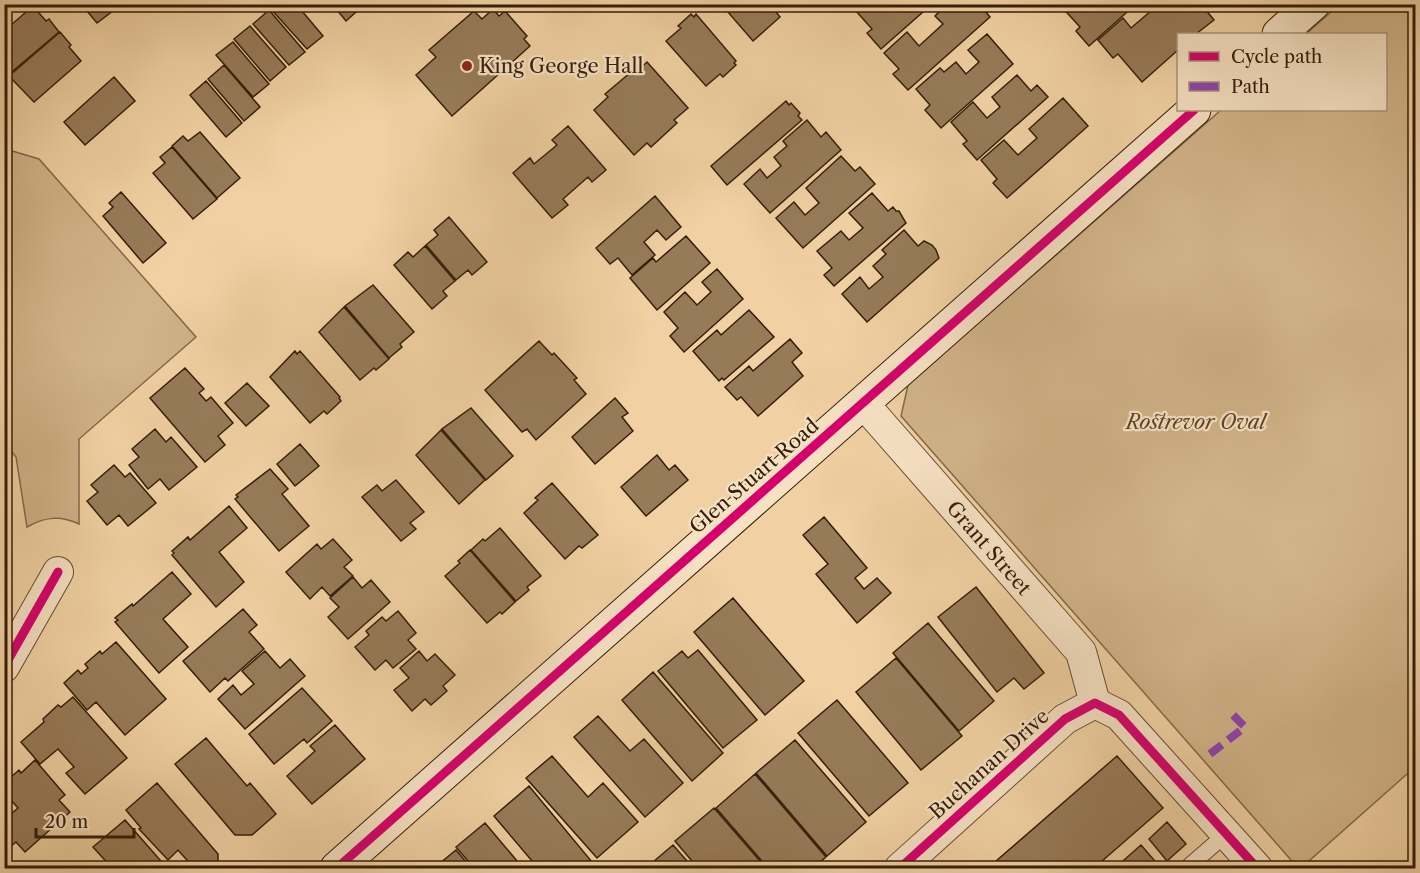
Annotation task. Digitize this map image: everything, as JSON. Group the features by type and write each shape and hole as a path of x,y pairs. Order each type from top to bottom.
{"street":[{"name":"Glen Stuart Road","path":"337,868 1193,111"},
{"name":"Grant Street","path":"863,403 1081,652 1095,703"},
{"path":"4,667 58,572"},
{"path":"1095,703 1119,715 1257,868"},
{"name":"Buchanan Drive","path":"900,868 1065,719 1095,703"}],"lane":[{"path":"1187,868 1226,834"}],"green space":[{"name":"Rostrevor Oval","path":"1339,5 1415,5 1415,767 1301,868 1298,868 901,416 908,385 1220,111 1387,111 1387,33 1307,33"},
{"path":"9,150 39,159 196,337 79,439 79,524 53,518 27,527 16,457 5,443 4,165"}],"building":[{"path":"81,4 122,4 97,23"},
{"path":"274,4 296,4 323,36 307,49 270,8"},
{"path":"332,4 365,4 346,21"},
{"path":"721,4 770,4 780,17 753,41"},
{"path":"864,4 890,4 892,7 895,4 932,4 881,49 867,33 872,29 856,11"},
{"path":"947,4 979,4 990,17 908,90 893,74 899,69 884,53 907,32 919,46 943,24 935,16"},
{"path":"1059,4 1136,4 1089,46 1076,31 1080,27"},
{"path":"1146,4 1201,4 1214,20 1197,33 1177,33 1177,51 1142,82 1118,54 1113,58 1098,40 1123,18 1131,28 1152,10"},
{"path":"33,6 46,21 49,19 59,32 8,75 4,71 4,31"},
{"name":"King George Hall","path":"493,9 499,16 505,11 527,36 524,39 530,46 452,116 416,75 436,57 429,50 474,11 482,19"},
{"path":"269,10 305,52 289,65 253,24"},
{"path":"691,14 694,17 696,14 736,61 734,63 736,65 723,77 720,74 706,86 666,41 681,28 678,26"},
{"path":"250,26 286,67 270,81 234,39"},
{"path":"60,32 81,61 34,102 9,76"},
{"path":"987,34 1013,64 941,128 925,110 930,105 916,89 940,68 944,72 956,62 966,74 979,62 968,50"},
{"path":"233,42 269,84 253,97 216,55"},
{"path":"647,62 688,108 674,120 677,123 651,147 647,143 634,155 594,110 608,97 605,94 630,73 633,75"},
{"path":"224,65 260,107 244,121 208,79"},
{"path":"1017,75 1031,91 1037,85 1048,97 977,160 963,144 967,141 951,122 973,102 987,118 1000,107 992,97"},
{"path":"114,77 135,101 85,145 64,122"},
{"path":"206,81 242,123 226,137 190,95"},
{"path":"1063,98 1088,126 1007,198 993,183 997,179 981,160 1004,140 1018,155 1037,138 1029,129"},
{"path":"786,101 800,113 798,116 802,120 727,185 711,166"},
{"path":"807,120 821,137 826,132 841,150 770,213 744,184 760,169 767,178 781,166 774,157 787,146 783,141"},
{"path":"568,126 606,170 592,182 588,177 563,199 568,205 552,218 513,173 530,158 534,164 557,145 552,140"},
{"path":"200,132 240,178 217,198 172,146 183,136 188,141"},
{"path":"172,147 217,199 193,219 153,173 165,163 160,157"},
{"path":"841,156 855,171 860,167 875,184 803,248 776,218 794,202 805,215 819,203 806,188"},
{"path":"121,192 166,243 143,263 103,216 113,207 109,203"},
{"path":"872,193 888,211 893,207 899,211 906,223 834,286 824,275 832,268 817,251 841,231 849,240 863,228 849,213"},
{"path":"655,196 681,227 666,240 657,230 644,242 655,255 632,275 618,258 610,264 596,248"},
{"path":"449,217 487,262 472,275 468,270 456,280 426,245 438,235 434,230"},
{"path":"904,230 918,246 924,241 932,245 939,258 867,322 842,294 860,277 869,289 883,277 873,266 886,254 882,250"},
{"path":"686,236 710,263 657,310 630,278 653,258 656,262"},
{"path":"425,246 455,281 443,291 447,296 432,309 394,265 408,252 413,257"},
{"path":"717,269 743,299 684,352 670,336 678,328 664,312 685,292 697,305 711,292 702,282"},
{"path":"373,285 414,332 389,358 345,306"},
{"path":"344,307 389,359 360,380 319,332"},
{"path":"749,310 774,337 724,380 722,378 719,381 693,351 717,330 721,335"},
{"path":"790,339 802,353 792,362 803,376 758,416 741,397 737,400 725,387 749,366 753,371"},
{"path":"539,341 552,355 554,353 577,378 574,380 586,394 536,440 527,429 522,432 485,390"},
{"path":"295,351 297,354 300,351 341,401 327,414 324,411 310,423 270,377"},
{"path":"185,368 204,389 199,393 206,401 211,397 233,423 218,436 225,445 205,462 150,398"},
{"path":"247,383 269,406 246,426 225,403"},
{"path":"615,398 628,413 622,417 633,431 595,464 572,437"},
{"path":"471,408 513,456 486,480 442,429"},
{"path":"155,429 166,442 171,437 197,467 169,490 160,479 148,489 129,465 139,457 132,449"},
{"path":"441,430 485,480 459,504 416,455"},
{"path":"300,444 319,466 295,486 277,464"},
{"path":"657,455 669,470 675,465 688,480 646,516 621,487"},
{"path":"114,465 125,477 130,473 156,503 128,526 119,515 107,525 87,501 98,492 91,485"},
{"path":"270,469 288,489 282,494 309,526 279,551 235,499 238,497 236,495"},
{"path":"396,480 424,512 410,523 416,529 401,541 362,497 377,485 382,491"},
{"path":"552,483 598,535 582,548 579,546 565,559 524,513 538,500 535,498"},
{"path":"229,506 247,528 219,552 244,582 216,607 172,555 174,553 172,551 188,537 190,540"},
{"path":"824,517 867,568 855,578 864,589 877,578 891,593 857,623 816,574 828,564 803,535"},
{"path":"500,528 541,576 527,587 529,590 516,601 471,550"},
{"path":"333,539 352,560 344,567 353,576 330,596 322,587 310,599 286,572 317,544 321,549"},
{"path":"470,550 515,602 502,614 500,612 487,623 445,576 460,563 458,561"},
{"path":"172,572 191,594 163,619 188,647 159,673 115,622 118,620 115,618 132,604 133,606"},
{"path":"353,577 362,588 371,580 390,602 348,639 328,617 339,607 330,598"},
{"path":"976,587 1044,673 1024,689 1014,678 997,692 938,617"},
{"path":"733,598 804,681 765,715 694,632"},
{"path":"243,609 257,625 249,632 264,649 228,681 225,678 210,692 183,661"},
{"path":"398,611 416,633 408,640 416,649 393,668 386,660 375,670 355,647 369,635 366,631 382,617 386,621"},
{"path":"928,623 994,701 959,731 893,653"},
{"path":"116,642 166,699 125,735 96,702 87,710 64,683 78,670 81,674 88,668 85,664 100,651 102,654"},
{"path":"698,650 757,720 723,748 658,671 682,651 688,658"},
{"path":"265,651 280,668 290,659 305,676 245,729 218,699 233,685 241,695 254,684 242,671"},
{"path":"419,651 427,661 435,654 455,675 443,686 447,691 431,705 425,699 412,711 394,690 409,678 400,668"},
{"path":"896,658 962,736 921,770 856,692"},
{"path":"653,672 723,753 692,781 622,700"},
{"path":"302,688 332,721 307,743 304,739 274,764 249,734"},
{"path":"73,697 127,758 85,794 66,773 74,767 58,749 40,764 21,742 44,722 43,719 58,705 61,707"},
{"path":"837,700 908,783 869,816 798,733"},
{"path":"598,716 630,751 644,739 683,783 645,817 574,737"},
{"path":"335,725 365,759 312,804 287,776 315,751 310,746"},
{"path":"206,738 247,786 250,783 276,814 252,835 235,835 175,764"},
{"path":"795,740 866,822 827,856 756,773"},
{"path":"552,756 588,797 603,783 638,822 597,858 526,778"},
{"path":"1117,756 1163,808 1094,868 988,868"},
{"path":"35,760 65,795 59,800 70,812 25,852 16,842 5,851 4,816 6,818 18,808 4,792 4,783 19,770 21,773"},
{"path":"755,774 826,857 813,868 768,868 716,808"},
{"path":"157,783 218,854 218,866 194,868 178,850 168,860 139,829 141,828 126,810"},
{"path":"529,786 592,862 584,868 538,868 494,816"},
{"path":"714,808 766,868 698,868 675,841"},
{"path":"125,820 167,868 112,868 93,847"},
{"path":"1167,822 1186,844 1167,861 1149,839"},
{"path":"485,823 523,868 474,868 456,847"},
{"path":"673,845 693,868 646,868"},
{"path":"1141,845 1159,868 1115,868"},
{"path":"456,850 471,868 434,868"}],"marked path":[{"path":"1210,754 1245,727 1228,710"}],"cycle path":[{"path":"337,868 1193,111"},
{"path":"4,667 58,572"},
{"path":"900,868 1065,719 1095,703 1119,715 1257,868"}],"place":[{"name":"King George Hall","path":"467,66"}]}
